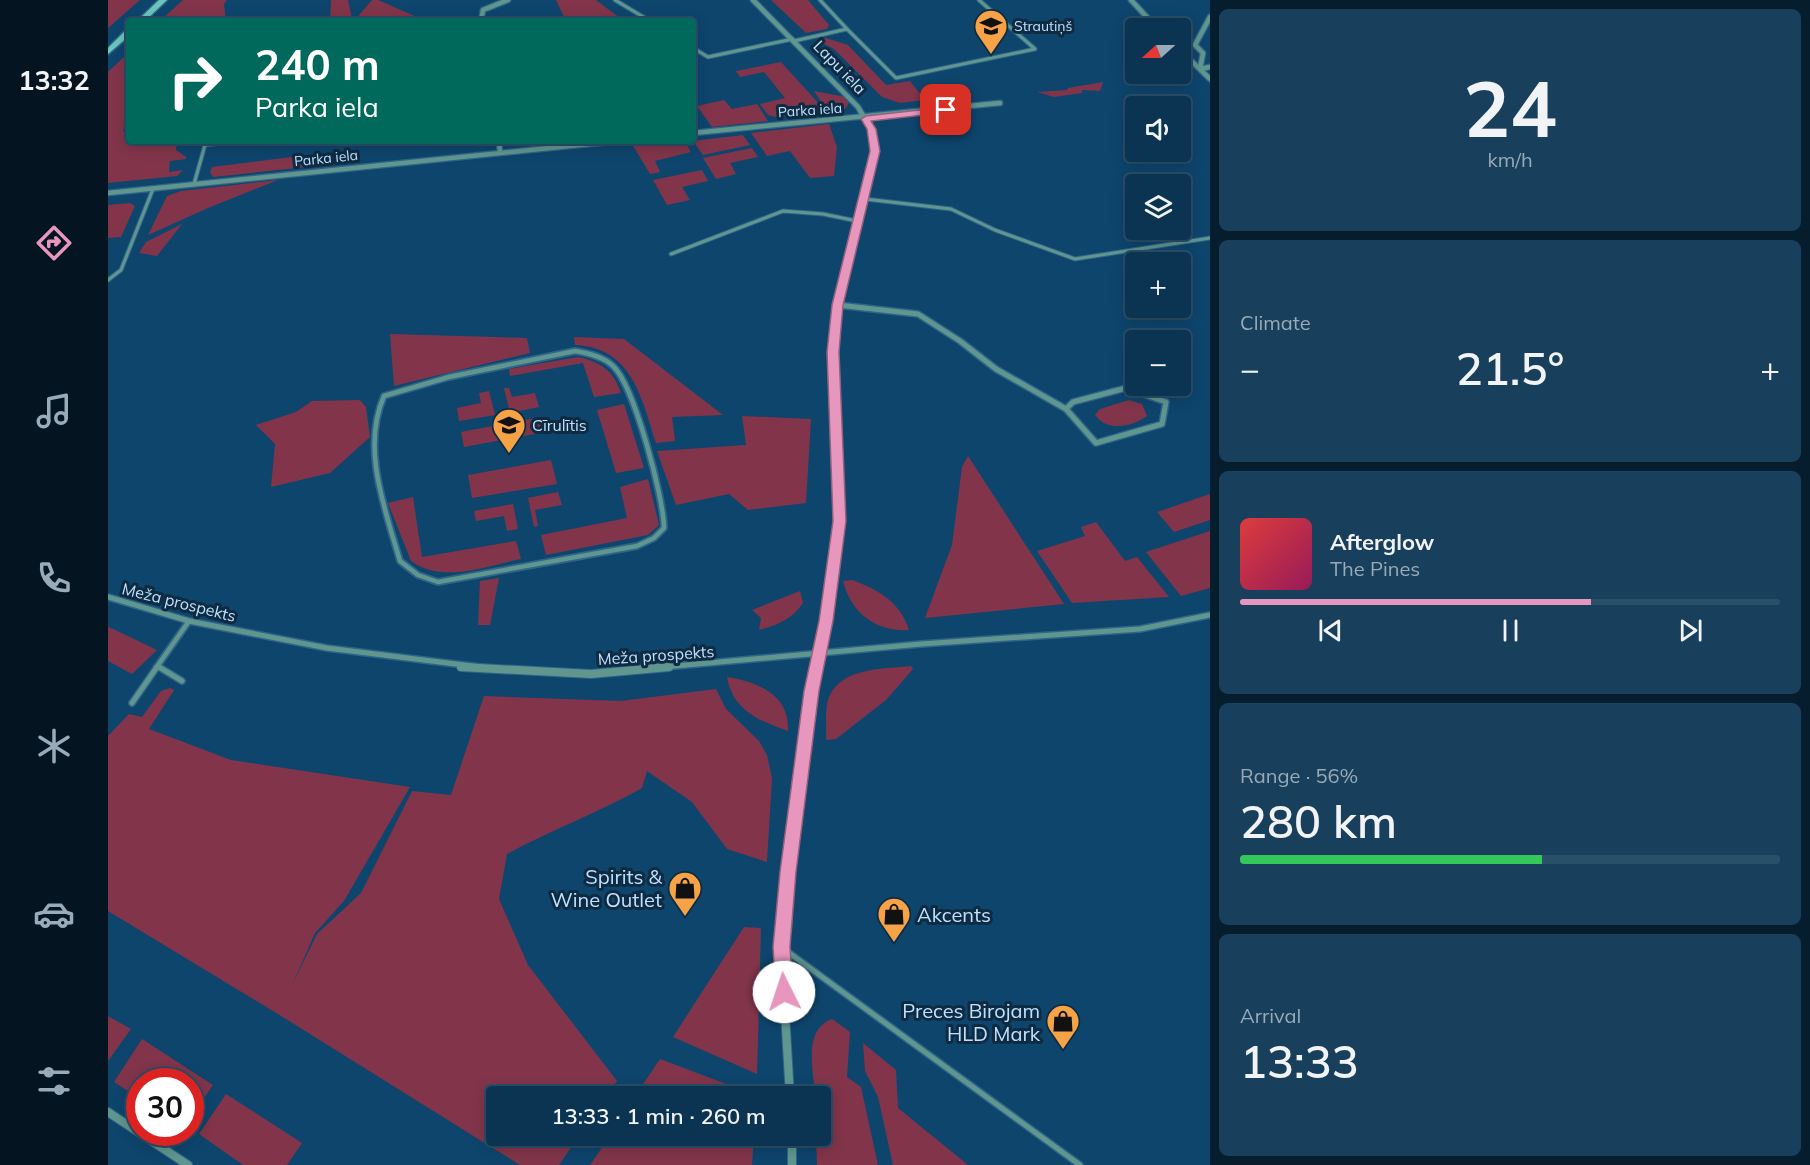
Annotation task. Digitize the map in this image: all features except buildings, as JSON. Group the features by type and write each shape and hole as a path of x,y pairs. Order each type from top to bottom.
{"main road":[{"path":"144,18 163,0"},
{"path":"108,52 126,35"}],"street":[{"path":"482,18 483,10 508,0"},
{"name":"Lapu iela","path":"753,0 794,40 866,119 872,129 875,151 838,305 833,352 840,521 804,744 781,947 789,1086"},
{"path":"1131,0 1148,18"},
{"path":"1200,69 1203,53 1195,45 1196,39 1210,17"},
{"path":"1191,60 1210,79"},
{"path":"1200,69 1210,67"},
{"name":"Parka iela","path":"696,133 819,120 866,119 1000,103"},
{"path":"499,144 500,152"},
{"name":"Parka iela","path":"108,193 587,144"},
{"path":"838,305 918,314 960,341 996,369 1066,409 1096,443 1162,424 1166,402 1126,388 1073,402 1066,409"},
{"name":"Meža prospekts","path":"108,597 189,621 327,648 462,667 601,674 1140,628 1210,615"},
{"path":"108,1112 188,1165"},
{"path":"792,1146 792,1165"}],"lane":[{"path":"615,0 645,18"},
{"path":"820,0 896,78 1035,49 980,0"},
{"path":"696,50 708,57 847,29"},
{"path":"954,93 965,108"},
{"path":"194,184 205,146 217,144"},
{"path":"108,280 121,270 153,189"},
{"path":"865,199 951,209 995,230 1075,259 1210,238"},
{"path":"671,254 783,211 823,214 857,221"},
{"path":"575,351 595,357 615,368 629,396 642,437 664,512 664,528 654,538 637,546 474,576 438,582 419,577 400,561 376,474 378,404 384,396 472,371 575,351"},
{"path":"132,703 189,621"},
{"path":"159,667 182,681"},
{"path":"781,947 1080,1165"}],"shaded area":[{"path":"108,0 140,0 108,28"},
{"path":"183,0 227,0 224,4 226,18 163,18"},
{"path":"331,0 348,0 352,18 330,18"},
{"path":"372,0 378,0 419,18 357,18"},
{"path":"556,0 596,0 620,18 565,18"},
{"path":"771,0 808,0 829,25 827,29 806,33"},
{"path":"826,38 848,45 886,85 910,81 925,100 900,103 882,97 834,49 817,40"},
{"path":"126,55 126,114 123,132 126,132 126,144 177,144 176,150 186,157 186,159 170,161 169,172 183,170 177,176 108,183 108,72"},
{"path":"781,62 820,105 820,113 775,117 768,115 760,104 785,98 764,72 740,77 736,71"},
{"path":"1103,82 1100,91 1082,90 1082,93 1054,97 1037,92 1067,90"},
{"path":"814,91 846,97 848,105 844,110 829,113"},
{"path":"724,100 732,109 757,104 768,121 712,127 697,106"},
{"path":"829,124 837,147 834,176 810,178 790,151 767,156 751,133"},
{"path":"743,135 750,145 703,155 695,144 696,141"},
{"path":"632,144 686,144 691,152 655,161 660,172 650,174"},
{"path":"752,148 758,157 730,163 736,174 716,179 703,158"},
{"path":"292,157 306,167 213,177 210,172 212,167"},
{"path":"702,170 708,181 682,187 690,200 667,205 653,180"},
{"path":"278,180 148,235 167,196 181,191"},
{"path":"130,203 135,206 121,237 108,238 108,205"},
{"path":"182,224 157,256 139,253 146,242"},
{"path":"390,334 527,338 530,353 394,386"},
{"path":"574,337 624,339 723,415 672,417 675,441 656,443 639,393 632,378 622,365 610,355 594,348 575,345"},
{"path":"578,357 600,365 610,373 621,393 594,397 583,363 510,376 509,369"},
{"path":"504,388 509,388 512,397 535,393 539,407 510,413"},
{"path":"489,391 495,415 459,421 457,408 481,403 479,393"},
{"path":"360,400 366,407 370,437 330,473 271,487 275,444 256,425 296,412 312,401"},
{"path":"1129,400 1142,404 1147,416 1134,423 1113,426 1106,424 1095,415 1100,409"},
{"path":"624,404 644,468 616,473 597,410"},
{"path":"742,416 811,419 806,503 748,510 729,494 676,505 657,451 746,445"},
{"path":"541,417 545,432 464,447 461,432"},
{"path":"968,456 1064,604 925,618 952,545 962,467"},
{"path":"551,460 557,484 472,498 468,475"},
{"path":"648,479 659,525 648,535 546,555 541,535 627,518 620,487"},
{"path":"558,492 562,505 535,510 538,526 534,527 528,498"},
{"path":"1210,494 1210,520 1174,532 1157,512"},
{"path":"413,497 422,557 516,541 521,559 464,571 450,572 423,568 411,561 388,503"},
{"path":"513,504 518,529 507,531 504,516 476,521 474,511"},
{"path":"1096,522 1125,561 1137,557 1169,597 1072,603 1037,551 1085,536 1081,527"},
{"path":"1210,531 1210,588 1181,596 1146,552"},
{"path":"499,578 490,625 478,625 480,581"},
{"path":"852,580 887,598 900,612 909,630 886,628 876,624 859,611 852,602 843,581"},
{"path":"800,591 803,603 794,613 778,623 759,630 761,618 752,610"},
{"path":"108,627 157,650 132,674 108,661"},
{"path":"911,666 913,669 886,700 836,739 826,740 827,707 829,697 835,687 844,680 865,671"},
{"path":"727,677 750,682 770,692 778,699 784,708 788,731 749,713 735,698"},
{"path":"170,688 174,690 149,729 231,760 410,787 344,901 315,933 292,985 317,934 361,893 412,791 451,795 484,696 621,701 716,689 726,709 759,741 767,755 772,778 767,862 727,849 692,802 647,771 642,788 507,854 499,899 528,965 617,1081 613,1086 486,1086 486,1144 108,911 108,736 129,714 142,717 161,691"},
{"path":"744,927 761,928 757,1074 673,1037"},
{"path":"108,1016 131,1029 108,1061"},
{"path":"832,1019 850,1032 847,1077 861,1087 878,1165 817,1165 816,1146 831,1146 831,1086 814,1086 812,1064 813,1042 823,1024"},
{"path":"142,1039 187,1068 126,1068 126,1090 114,1082"},
{"path":"863,1043 896,1070 898,1108 968,1165 893,1165 878,1097 865,1071"},
{"path":"660,1059 732,1086 642,1086"},
{"path":"204,1079 213,1085 204,1098"},
{"path":"226,1094 302,1143 287,1165 243,1165 204,1138 204,1127"},
{"path":"490,1146 572,1146 559,1165 520,1165"},
{"path":"603,1146 753,1146 752,1165 590,1165"}],"place":[{"name":"Strautiņš","path":"991,55"},
{"name":"Cīrulītis","path":"509,454"},
{"name":"Spirits & Wine Outlet","path":"685,917"},
{"name":"Akcents","path":"894,943"},
{"name":"Preces Birojam HLD Mark","path":"1063,1050"}],"route":[{"path":"784,992 781,947 788,872 811,691 826,621 840,521 833,352 838,305 875,151 872,129 866,119 946,110"}]}
